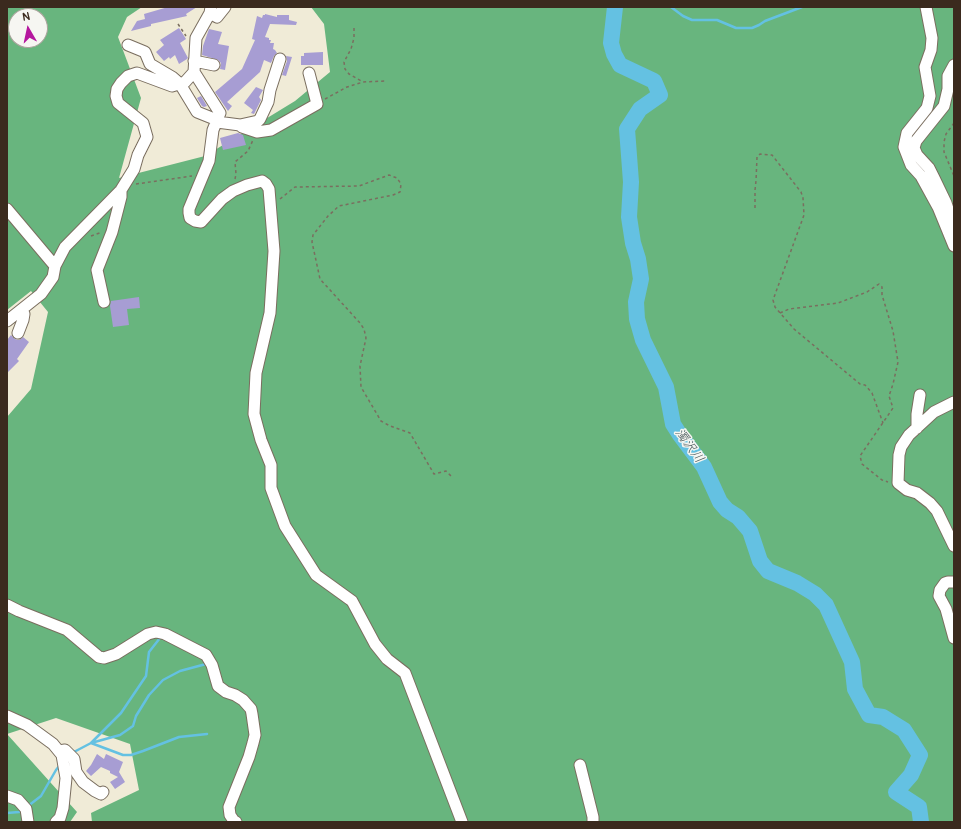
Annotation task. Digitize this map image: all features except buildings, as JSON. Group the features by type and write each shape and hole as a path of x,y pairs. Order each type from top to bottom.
{"street":[{"path":"7,321 41,294 53,276 55,266 66,247 124,186 134,169 138,155 147,137 143,123 118,104 116,96 117,89 128,76 137,73 172,86 185,82 194,66 196,38 210,10 217,17 226,7"},
{"path":"926,7 932,38 931,50 925,67 930,96 927,108 907,133 904,147 912,165 921,176 938,206 954,246"},
{"path":"128,45 145,52 150,64 172,77 180,84 197,112 217,121 240,125 257,132 271,130 317,104 309,73"},
{"path":"240,125 260,119 268,102 270,90 278,70 280,59"},
{"path":"194,66 214,64"},
{"path":"954,65 948,76 948,89 944,106 916,141 914,148 917,155 929,168 946,204 954,227"},
{"path":"194,66 220,113 213,130 209,161 189,209 190,218 201,222 222,199 233,191 247,185 262,181 269,189 274,251 270,313 256,373 254,414 261,440 271,465 271,488 285,526 316,575 352,601 375,644 387,659 405,673 462,822"},
{"path":"104,302 97,270 112,232 124,186"},
{"path":"7,209 55,266"},
{"path":"18,333 23,320 24,314 22,310"},
{"path":"917,428 917,414 920,395"},
{"path":"954,402 934,412 909,435 901,447 899,455 898,483 906,490 917,494 930,503 937,511 954,546"},
{"path":"954,582 945,583 940,590 939,596 946,609 954,638"},
{"path":"7,605 67,630 99,657 104,658 116,654 148,634 156,632 165,634 206,655 212,665 218,686 242,700 251,709 252,714 255,735 249,758 229,807 230,814 236,822"},
{"path":"7,716 27,725 53,744 62,755 66,778 63,808 60,818 56,822"},
{"path":"59,751 65,750 74,759 76,772 83,782 101,794 104,792"},
{"path":"580,765 593,822"},
{"path":"7,796 18,800 26,809 28,822"}],"path":[{"path":"178,24 187,37 195,44"},
{"path":"354,28 354,38 351,49 344,62 345,69 349,74 363,82"},
{"path":"317,104 347,87 363,82 387,81"},
{"path":"954,123 946,134 944,142 944,152 954,176"},
{"path":"233,191 236,174 235,162 248,151 253,142 254,130"},
{"path":"755,208 754,190 757,157 760,154 772,154 801,192 803,198 804,215 773,300 775,307 794,329 860,384 865,385 872,393 883,423"},
{"path":"270,205 296,187 359,186 389,175 397,178 401,184 400,192 393,195 339,206 328,216 312,235 312,242 320,279 364,329 366,338 360,366 361,387 381,421 410,433 434,474 446,471 454,478"},
{"path":"124,186 193,176"},
{"path":"780,313 789,309 838,303 867,292 879,284 882,287 882,295 893,331 898,362 889,396 893,408 860,456 862,464 882,480 900,486"}],"green space":[{"path":"7,7 142,7 127,17 118,37 141,98 119,178 205,156 295,101 330,72 324,24 311,7 954,7 954,822 92,822 91,813 139,790 130,744 56,718 7,734 7,417 31,389 48,312 31,291 7,310"},
{"path":"7,734 77,812 70,822 7,822"}],"water":[{"path":"612,7 618,7 613,44 610,43"}],"waterway":[{"name":"濁沢川","path":"615,7 611,43 614,54 620,65 654,81 660,95 640,109 627,129 631,182 629,217 641,279 636,302 637,319 643,340 666,387 673,424 704,467 720,502 727,510 738,517 750,531 760,561 768,571 797,583 815,594 826,605 852,662 855,689 869,715 883,717 904,730 920,755 911,775 896,792 919,807 921,822"},
{"path":"671,7 683,16 692,20 717,20 736,28 752,28 765,21 802,7"},
{"path":"160,638 149,652 146,676 121,713 91,743 123,755 131,755 179,737 207,734"},
{"path":"72,753 91,743 120,735 133,726 136,716 149,695 163,680 180,671 206,664"},
{"path":"28,806 41,796 60,765"},
{"path":"7,813 19,812 22,810"}]}
